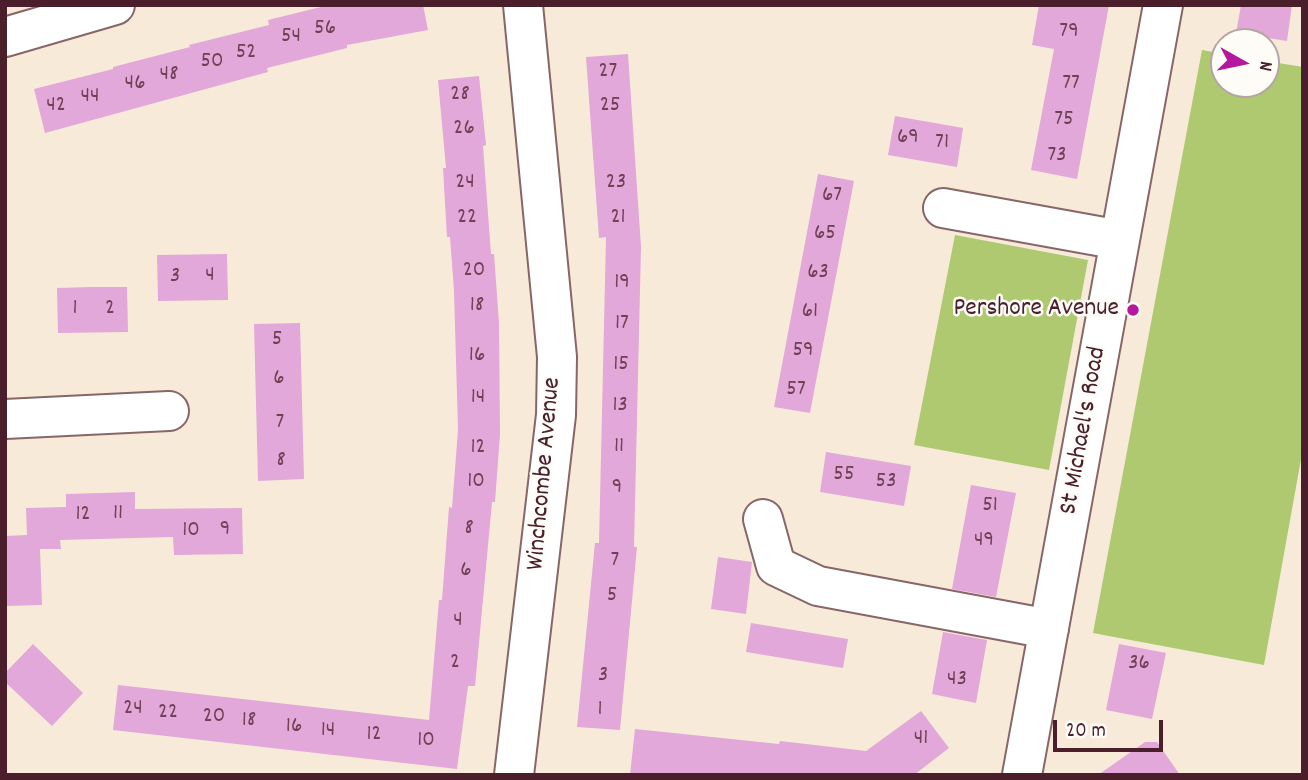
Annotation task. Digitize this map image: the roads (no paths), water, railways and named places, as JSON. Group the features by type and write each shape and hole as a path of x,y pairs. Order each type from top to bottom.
{"street":[{"path":"5,37 115,5"},
{"name":"Winchcombe Avenue","path":"514,775 556,415 557,357 523,5"},
{"name":"St Michael's Road","path":"1022,775 1163,5"},
{"path":"943,208 1120,240"},
{"path":"5,419 169,411"},
{"path":"763,519 776,566 818,586 1049,629"}],"place":[{"name":"Pershore Avenue","path":"1133,310"}]}
